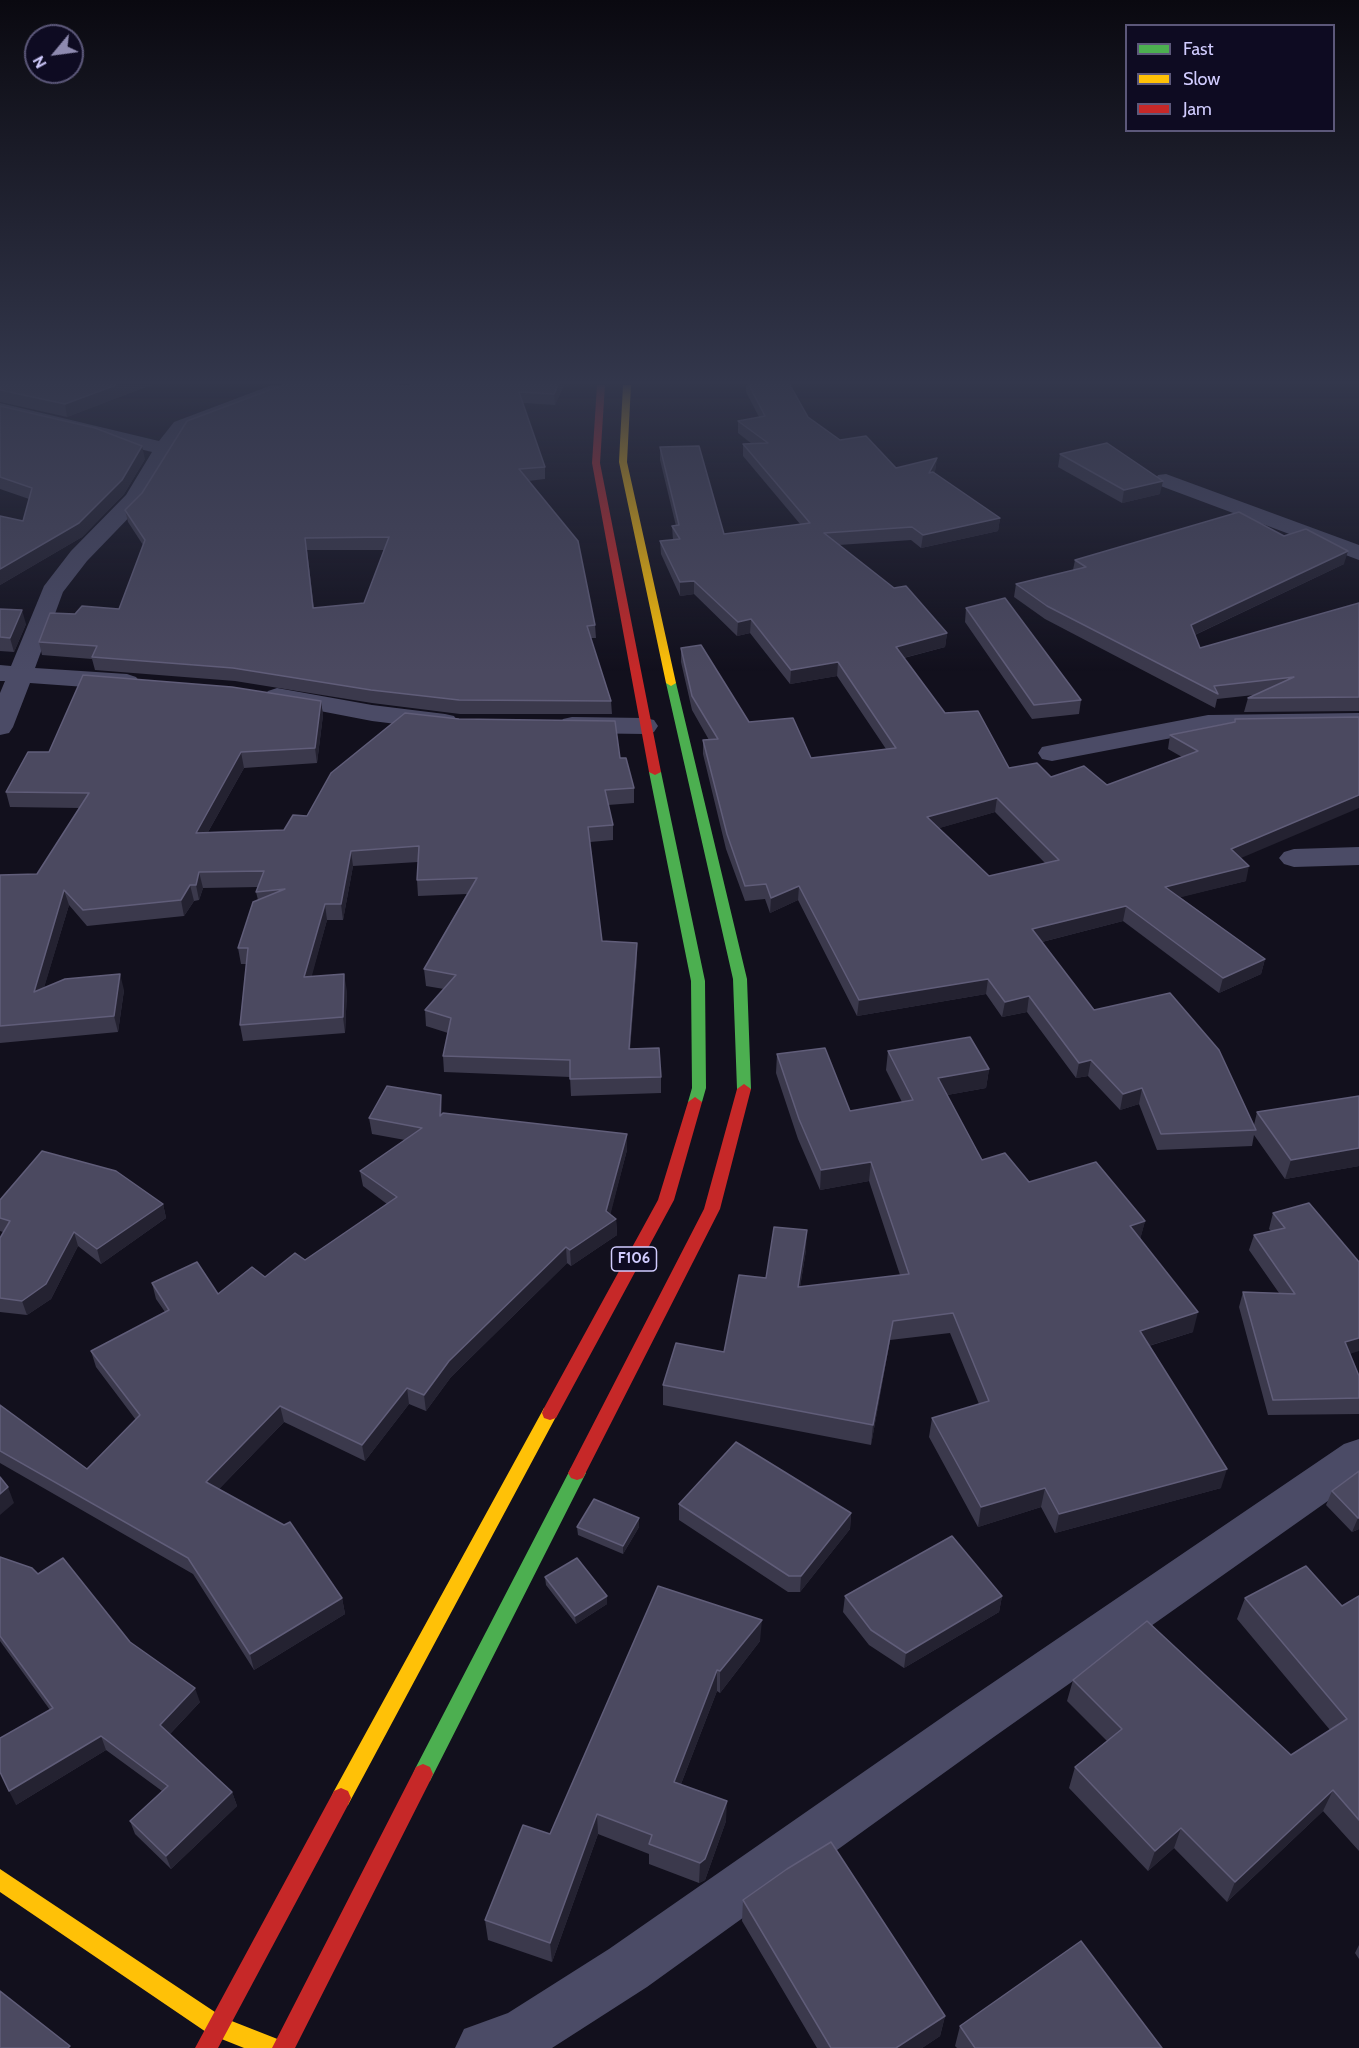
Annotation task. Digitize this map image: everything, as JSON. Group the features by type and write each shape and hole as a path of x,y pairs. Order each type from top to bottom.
{"main road":[{"name":"F106","path":"206,2048 666,1200 699,1088 698,981 645,726 599,481"},
{"name":"F106","path":"283,2048 712,1209 744,1091 740,979 680,724 627,481"},
{"path":"0,1880 217,2025 272,2048"}],"street":[{"path":"0,727 10,673 52,591 79,556 134,499 147,481"},
{"path":"1168,481 1359,553"},
{"path":"10,673 151,684"},
{"path":"257,694 372,713 472,724"},
{"path":"1052,753 1208,723 1359,721"},
{"path":"553,725 645,726"},
{"path":"1294,858 1359,856"},
{"path":"483,2048 520,2037 628,1968 974,1723 1359,1456"}],"building":[{"path":"10,481 121,481 79,523 0,569 0,516 23,521 32,488"},
{"path":"150,481 528,481 578,541 595,625 587,626 611,701 459,700 371,690 233,668 92,657 97,646 39,642 50,613 75,614 82,606 119,609 145,540 125,510 142,493","holes":["389,537 364,603 313,608 305,538"]},
{"path":"668,481 709,481 724,534 810,523 774,481 945,481 1000,518 923,535 912,527 824,533 894,588 906,586 947,633 896,647 945,713 978,711 1009,768 1037,763 1051,777 1084,766 1107,785 1198,751 1170,735 1235,722 1235,719 1359,717 1359,795 1231,849 1249,866 1165,887 1265,959 1223,978 1126,906 1032,929 1094,1010 1170,993 1219,1050 1256,1130 1161,1134 1142,1088 1123,1094 1091,1060 1079,1063 1029,996 1005,1002 988,979 859,1000 799,886 771,898 766,884 745,886 727,834 703,740 718,739 692,696 681,648 701,645 749,722 793,718 811,758 896,748 838,662 791,670 751,619 738,622 694,581 680,582 660,541 680,539 672,526 679,525","holes":["997,798 1059,860 989,876 927,817"]},
{"path":"1107,481 1163,481 1124,490"},
{"path":"1239,512 1284,536 1306,529 1348,551 1191,625 1200,648 1359,603 1359,697 1248,698 1294,677 1214,686 1218,694 1047,606 1016,584 1086,567 1075,560"},
{"path":"1005,598 1081,700 1034,705 966,608"},
{"path":"0,609 22,610 10,638 0,637"},
{"path":"83,675 232,687 321,701 315,748 241,752 196,833 284,830 293,815 307,816 331,773 405,713 459,719 615,721 620,758 626,758 634,788 605,790 613,825 588,827 602,941 637,943 629,1049 659,1048 661,1077 570,1079 570,1060 443,1056 451,1018 425,1010 456,975 424,969 477,878 417,880 419,846 351,851 341,904 325,904 304,977 344,974 343,1017 240,1025 248,948 238,948 253,902 285,889 256,892 264,871 199,872 196,885 190,885 181,900 83,910 64,890 34,992 65,979 120,974 114,1016 0,1026 0,875 37,874 89,793 6,792 28,752 49,752"},
{"path":"970,1037 989,1069 938,1078 982,1160 1005,1153 1029,1182 1096,1162 1145,1221 1130,1226 1198,1312 1140,1331 1227,1469 1059,1514 1045,1488 981,1507 932,1418 989,1401 953,1313 893,1321 873,1425 663,1385 676,1343 724,1352 739,1275 766,1278 774,1227 807,1230 798,1287 909,1274 871,1162 821,1170 799,1119 777,1054 825,1048 850,1111 913,1100 888,1051"},
{"path":"387,1086 441,1095 440,1116 443,1113 627,1134 606,1211 616,1219 570,1250 566,1247 449,1361 424,1395 407,1388 362,1445 280,1406 206,1482 284,1525 290,1522 342,1598 250,1654 188,1558 0,1451 0,1405 87,1469 140,1415 91,1351 169,1310 152,1283 197,1262 218,1294 252,1267 265,1277 295,1253 305,1260 397,1197 360,1171 422,1128 369,1118"},
{"path":"1359,1096 1359,1148 1291,1160 1257,1112"},
{"path":"42,1151 116,1171 163,1204 97,1249 74,1232 46,1284 22,1301 0,1298 0,1238 10,1221 0,1218 0,1200"},
{"path":"1309,1203 1359,1262 1359,1338 1345,1342 1359,1376 1359,1398 1273,1400 1243,1292 1295,1294 1254,1235 1285,1228 1273,1213"},
{"path":"736,1442 851,1513 801,1576 789,1576 679,1504"},
{"path":"1359,1471 1359,1518 1358,1518 1332,1491"},
{"path":"0,1477 8,1487 0,1494"},
{"path":"594,1499 639,1518 623,1546 577,1527"},
{"path":"952,1536 1002,1596 906,1653 871,1630 845,1596"},
{"path":"0,1557 32,1568 38,1574 63,1558 130,1642 195,1688 160,1725 232,1792 166,1856 130,1821 168,1786 101,1736 9,1791 0,1772 0,1738 53,1708 0,1636"},
{"path":"577,1558 607,1596 575,1616 545,1577"},
{"path":"1306,1566 1342,1606 1359,1596 1359,1820 1333,1790 1235,1882 1181,1828 1155,1851 1075,1767 1122,1729 1073,1680 1147,1621 1291,1755 1347,1719 1245,1598"},
{"path":"658,1586 762,1620 720,1671 717,1670 674,1782 727,1801 705,1859 700,1863 649,1844 652,1835 597,1814 550,1943 485,1920 523,1825 550,1834"},
{"path":"831,1842 945,2016 896,2048 831,2048 743,1900"},
{"path":"1081,1941 1162,2048 975,2048 960,2026"},
{"path":"0,1991 70,2046 68,2048 0,2048"}],"traffic: fast":[{"path":"671,683 740,979 744,1089"},
{"path":"655,772 698,981 699,1088 695,1102"},
{"path":"423,1774 577,1473"}],"traffic: slow":[{"path":"627,481 671,683"},
{"path":"341,1798 550,1413"},
{"path":"0,1880 217,2026 272,2048"}],"traffic: jam":[{"path":"599,481 655,772"},
{"path":"577,1473 712,1209 744,1089"},
{"path":"550,1413 666,1200 695,1102"},
{"path":"283,2048 423,1774"},
{"path":"206,2048 341,1798"}]}
